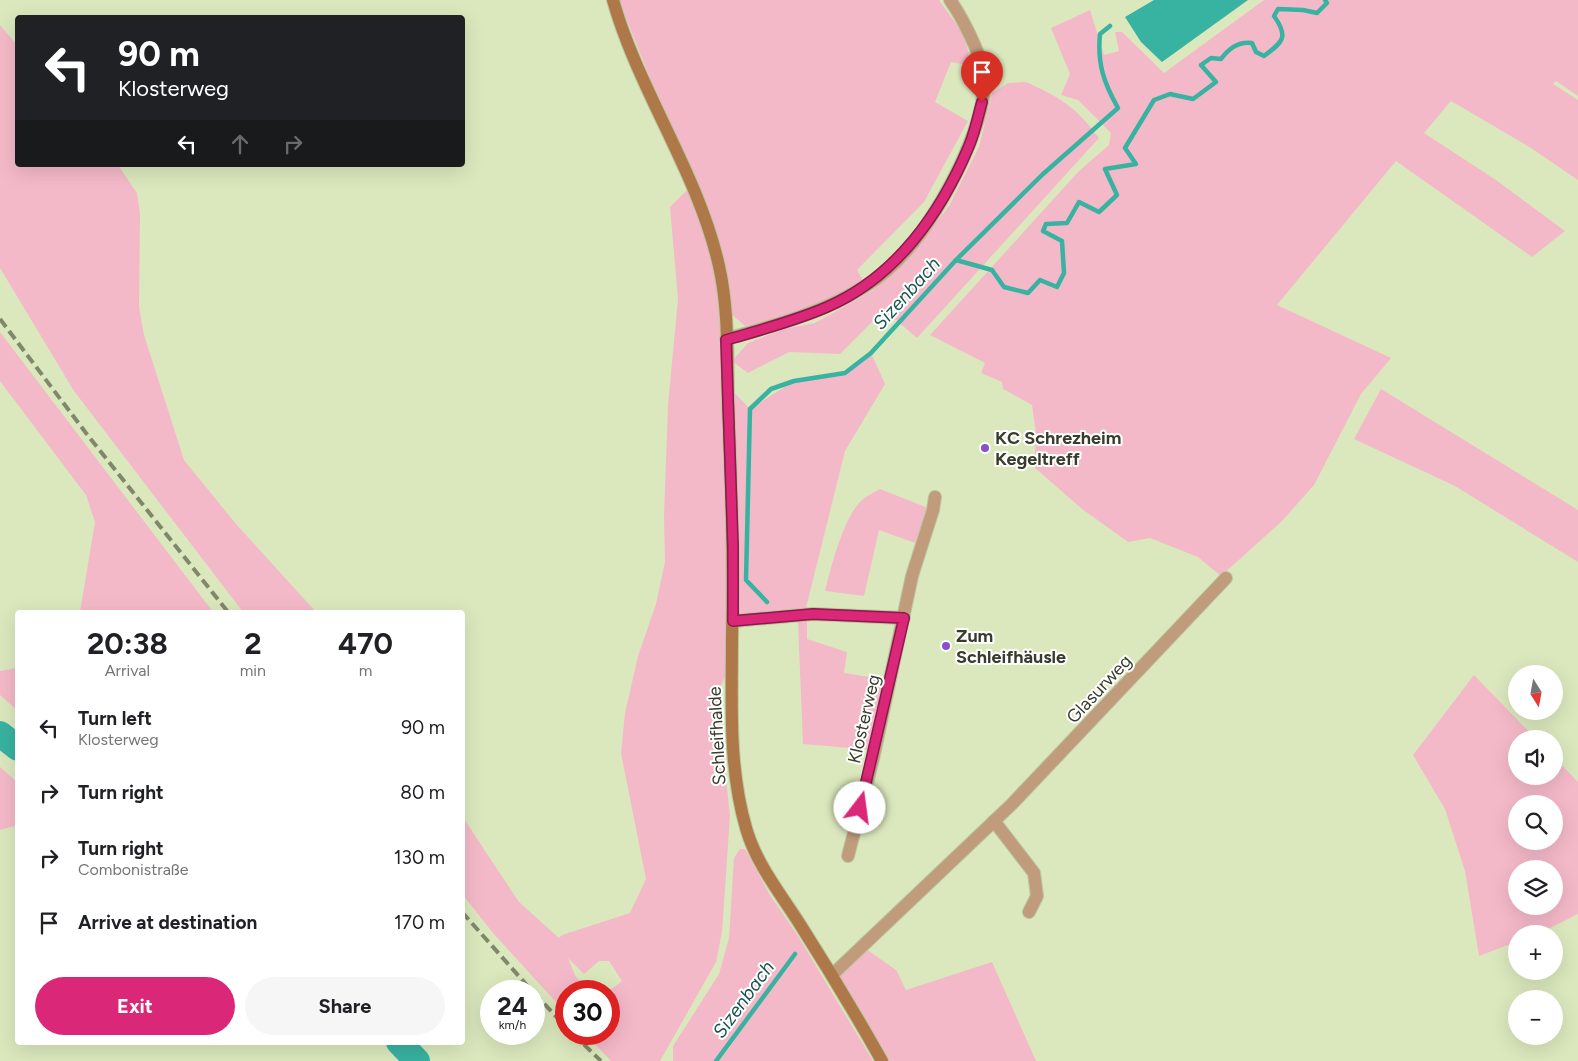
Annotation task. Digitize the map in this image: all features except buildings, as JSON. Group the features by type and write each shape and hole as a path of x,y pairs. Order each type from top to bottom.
{"main road":[{"name":"Schleifhalde","path":"612,0 643,83 682,162 703,211 720,267 726,340 733,547 731,712 735,783 746,829 757,857 832,975 882,1061"}],"street":[{"path":"726,340 828,306 866,286 907,250 941,203 970,145 982,102 984,72 962,16 950,0"},
{"name":"Klosterweg","path":"848,856 873,759 912,576 934,510 935,497"},
{"name":"Glasurweg","path":"832,975 994,821 1084,731 1226,578"},
{"path":"733,621 813,614 904,618"},
{"path":"994,821 1034,873 1037,896 1029,912"}],"shaded area":[{"path":"619,0 939,0 962,32 973,66 951,62 935,102 968,121 924,202 857,270 866,286 782,317 745,326 730,313 729,284 724,265"},
{"path":"1264,0 1578,0 1578,96 1556,81 1553,84 1578,100 1578,180 1531,148 1451,101 1424,133 1496,180 1565,231 1532,257 1396,161 1277,305 1391,358 1361,394 1314,485 1282,521 1221,576 1198,557 1150,538 1128,542 1082,509 1034,467 1036,434 1032,405 1003,389 1002,382 981,373 985,363 930,335 1079,171 1109,145 1111,133 1078,100 1061,95 1070,74 1051,28 1090,10 1104,55 1119,51 1115,32 1122,32 1164,73"},
{"path":"0,25 15,43 15,167 119,167 137,193 140,214 139,307 144,335 184,460 236,524 314,610 241,610 74,391 0,268"},
{"path":"1026,82 1067,104 1083,118 1099,138 917,338 896,320 878,316 840,354 789,352 748,373 732,361 748,343 784,329 815,323 872,291 913,252 949,206 979,147 992,93 1008,83"},
{"path":"689,188 715,268 721,340 728,550 727,672 717,695 730,816 722,932 716,962 660,1061 611,1061 596,1045 620,1045 620,983 622,981 609,961 599,961 584,974 568,958 579,980 555,980 555,1001 545,990 545,980 536,980 493,933 465,898 465,821 519,902 559,938 562,935 630,913 646,879 621,753 625,713 638,656 656,604 665,562 664,516 668,405 678,299 670,207"},
{"path":"0,332 211,610 80,610 95,522 86,495 0,381"},
{"path":"871,353 885,384 845,451 806,608 757,619 733,621 728,386 750,409 794,381 845,373"},
{"path":"1381,389 1578,510 1578,562 1455,486 1354,439"},
{"path":"880,489 928,508 915,543 879,530 864,596 825,591 839,542 850,517 863,499"},
{"path":"807,621 807,639 847,652 844,673 889,680 873,750 803,744 798,622"},
{"path":"15,668 15,708 0,695 0,671"},
{"path":"1474,675 1508,710 1508,720 1518,720 1527,730 1508,730 1508,785 1563,785 1563,766 1578,782 1578,914 1556,925 1508,925 1508,945 1479,956 1465,871 1445,809 1413,755"},
{"path":"0,767 15,780 15,826 0,830"},
{"path":"740,849 745,849 770,895 798,936 873,1061 673,1061 673,1046 719,974 729,938 734,858"},
{"path":"866,949 896,970 906,990 992,962 1036,1061 888,1061 838,975"}],"water":[{"path":"1154,0 1248,0 1162,62 1141,42 1125,17"}],"waterway":[{"name":"Sizenbach","path":"767,602 746,580 750,409 771,389 794,381 845,373 871,353 956,260 992,270 1004,287 1028,293 1040,280 1057,287 1064,273 1062,241 1043,231 1046,224 1067,223 1079,202 1099,212 1117,195 1105,169 1136,164 1125,148 1154,100 1170,94 1193,99 1216,82 1201,65 1211,58 1221,59 1231,49 1243,43 1252,43 1256,52 1264,56 1276,47 1282,39 1279,23 1274,16 1278,9 1303,10 1317,13 1327,3 1325,0"},
{"path":"956,260 1043,174 1118,108 1105,82 1099,45 1100,34 1110,26"},
{"path":"0,734 15,746"},
{"name":"Sizenbach","path":"716,1061 795,954"},
{"path":"402,1045 417,1061"}],"railway":[{"path":"0,319 86,433 226,610"},
{"path":"465,915 522,980"},
{"path":"545,1005 555,1015"},
{"path":"584,1045 601,1061"}],"place":[{"name":"KC Schrezheim Kegeltreff","path":"985,448"},
{"name":"Zum Schleifhäusle","path":"946,646"}],"route":[{"path":"860,808 877,742 904,618 813,614 733,621 733,547 726,340 787,322 828,306 866,286 907,250 941,203 970,145 982,102"}]}
